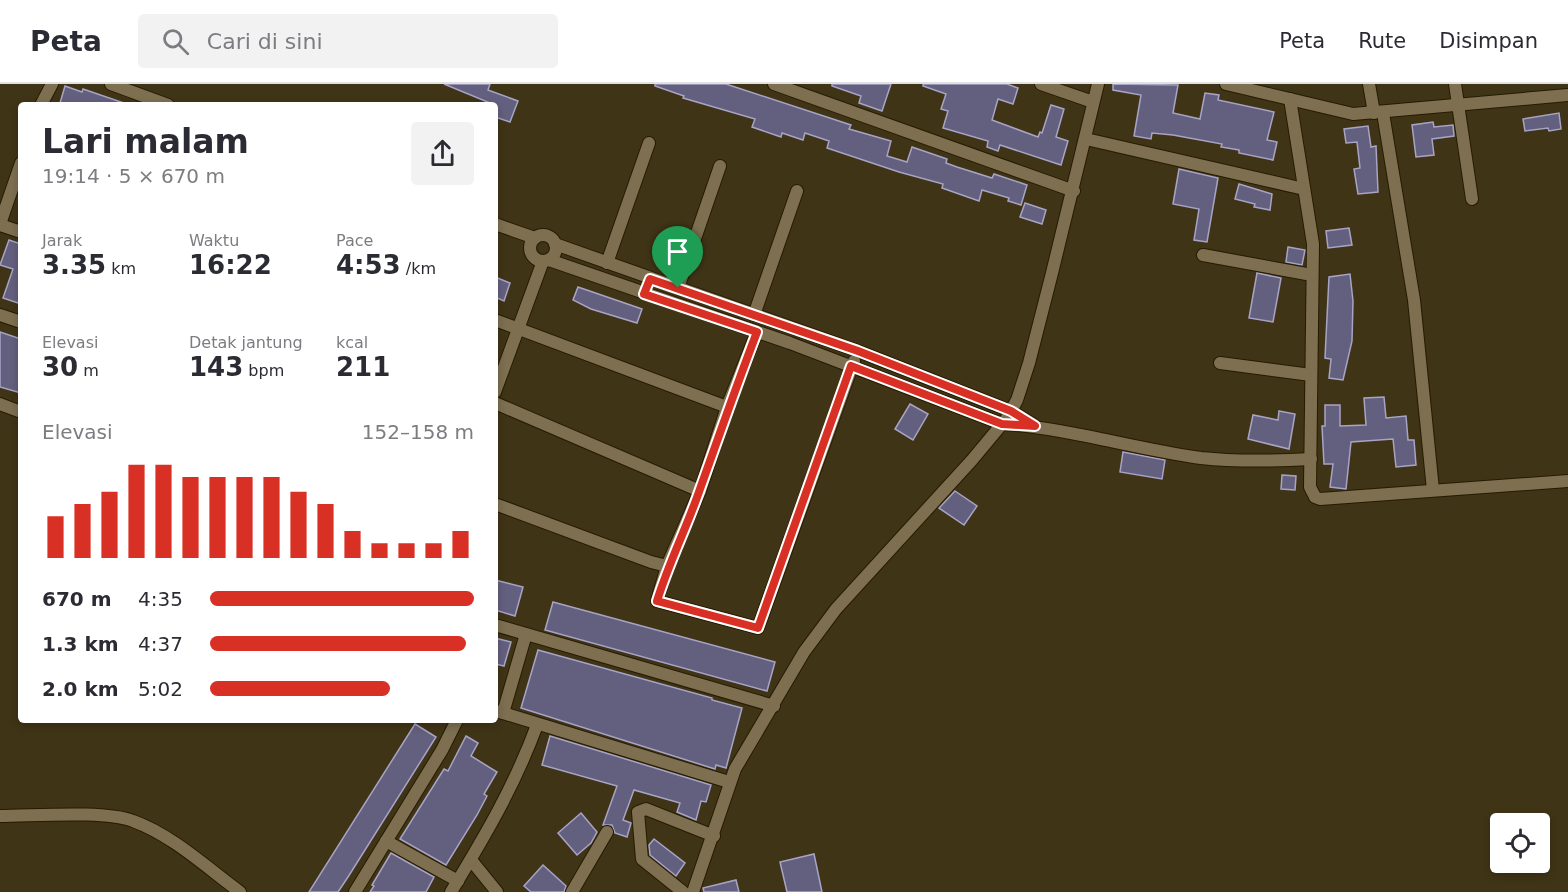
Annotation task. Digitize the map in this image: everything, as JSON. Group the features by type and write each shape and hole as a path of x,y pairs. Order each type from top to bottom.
{"street":[{"path":"43,102 52,84"},
{"path":"111,84 160,102"},
{"path":"774,84 1074,191"},
{"path":"1041,84 1093,102"},
{"path":"693,892 714,836 729,782 746,748 774,706 804,652 820,629 972,460 1011,411 1022,388 1029,363 1074,191 1098,84"},
{"path":"1226,84 1251,87 1344,113 1378,113 1458,104 1541,90 1568,95"},
{"path":"1369,84 1378,113 1413,300 1433,490"},
{"path":"1455,84 1472,199"},
{"path":"1290,99 1313,244 1310,487 1315,497 1320,499 1356,498 1433,490 1568,481"},
{"path":"1086,140 1304,189"},
{"path":"607,263 649,143"},
{"path":"678,288 720,166"},
{"path":"18,172 0,224 18,231"},
{"path":"754,315 796,191"},
{"path":"498,225 535,238 546,236 555,244 858,351 1011,411 1035,426"},
{"path":"535,238 531,245 531,253 535,259 757,332 1002,424 1035,426 1200,458 1258,462 1311,459"},
{"path":"498,384 546,261 555,254 555,244"},
{"path":"1203,255 1312,275"},
{"path":"644,294 650,279"},
{"path":"0,315 18,321"},
{"path":"498,321 727,407"},
{"path":"757,332 727,407 700,491 668,566 657,601 758,628 858,351"},
{"path":"1220,363 1311,375"},
{"path":"956,405 962,392"},
{"path":"0,404 18,411"},
{"path":"498,404 700,491"},
{"path":"498,505 651,562 668,566"},
{"path":"498,626 774,706"},
{"path":"526,634 499,712 729,782"},
{"path":"355,892 442,750 456,723"},
{"path":"386,841 455,886 498,814 522,766 537,725"},
{"path":"683,892 642,859 638,812 646,809 714,836"},
{"path":"0,816 102,816 132,820 169,839 240,892"},
{"path":"572,892 607,832"},
{"path":"471,860 497,892"}],"building":[{"path":"444,84 490,84 488,90 518,101 510,122 498,118 498,102 488,102"},
{"path":"655,84 726,84 851,125 849,129 891,141 887,156 907,162 912,147 947,159 946,163 957,167 992,178 994,174 1027,185 1021,205 1008,201 1009,198 982,190 979,201 942,188 943,184 827,148 829,141 805,133 803,140 782,133 781,137 752,127 755,119 683,98 684,96 655,86"},
{"path":"832,84 891,84 882,111 859,103 861,96 832,86"},
{"path":"923,84 1007,84 1018,88 1013,104 998,99 992,120 1038,137 1040,132 1042,133 1051,105 1064,109 1056,137 1068,141 1061,165 1000,145 998,151 987,147 988,141 943,128 948,111 941,109 946,94 923,86"},
{"path":"1113,84 1178,85 1173,113 1200,119 1205,93 1219,95 1218,100 1274,112 1267,140 1277,142 1273,160 1239,153 1239,150 1221,147 1222,144 1173,135 1152,133 1151,139 1134,136 1141,95 1113,90"},
{"path":"65,86 82,92 83,89 121,102 60,102"},
{"path":"1559,113 1561,129 1525,131 1523,119"},
{"path":"1433,122 1434,127 1453,125 1454,136 1432,139 1434,155 1416,157 1412,125"},
{"path":"1368,126 1371,147 1376,146 1378,192 1358,194 1354,169 1360,168 1357,142 1346,143 1344,129"},
{"path":"1179,169 1218,178 1207,242 1194,240 1199,209 1173,204"},
{"path":"1239,184 1272,194 1270,210 1254,207 1255,204 1235,199"},
{"path":"1025,203 1046,210 1042,224 1020,217"},
{"path":"1349,228 1352,245 1328,248 1326,231"},
{"path":"9,240 18,243 18,303 3,298 13,269 0,265"},
{"path":"1288,247 1305,250 1302,265 1286,262"},
{"path":"1257,273 1281,278 1273,322 1249,318"},
{"path":"1350,274 1353,301 1352,341 1343,380 1329,378 1331,359 1325,358 1329,277"},
{"path":"498,278 510,283 504,301 498,298"},
{"path":"578,287 642,309 637,323 591,309 573,300"},
{"path":"0,332 18,338 18,392 0,387"},
{"path":"1384,397 1386,418 1406,416 1408,440 1414,440 1416,465 1396,467 1393,439 1351,442 1346,489 1330,487 1333,464 1324,464 1322,426 1325,426 1325,405 1340,405 1340,426 1366,425 1364,398"},
{"path":"910,404 928,414 913,440 895,429"},
{"path":"1279,411 1295,414 1289,449 1248,439 1253,415 1278,420"},
{"path":"1123,452 1165,460 1162,479 1120,472"},
{"path":"1282,475 1296,476 1295,490 1281,489"},
{"path":"955,491 977,506 964,525 939,508"},
{"path":"498,581 523,587 515,616 498,611"},
{"path":"553,602 775,662 767,691 545,630"},
{"path":"498,639 511,642 504,666 498,665"},
{"path":"538,650 742,708 726,768 716,765 715,769 521,708"},
{"path":"415,724 436,737 348,877 338,892 309,892"},
{"path":"466,736 478,743 471,756 497,772 484,794 487,796 477,815 446,865 400,839 444,769 448,771"},
{"path":"550,736 711,785 706,802 701,801 696,820 677,812 680,803 634,790 623,820 631,823 627,837 615,833 612,825 603,825 617,786 542,765"},
{"path":"581,813 597,832 591,843 577,855 558,833"},
{"path":"654,839 685,863 676,876 650,855 649,845"},
{"path":"391,853 434,877 426,892 370,892"},
{"path":"814,854 822,892 787,892 780,862"},
{"path":"543,865 566,886 564,892 531,892 524,886"},
{"path":"736,880 739,892 704,892 703,888"}],"route":[{"path":"650,279 678,288 858,351 1011,411 1035,426 1002,424 851,366 758,628 657,601 668,566 700,491 727,407 757,332 644,294 650,279"}]}
